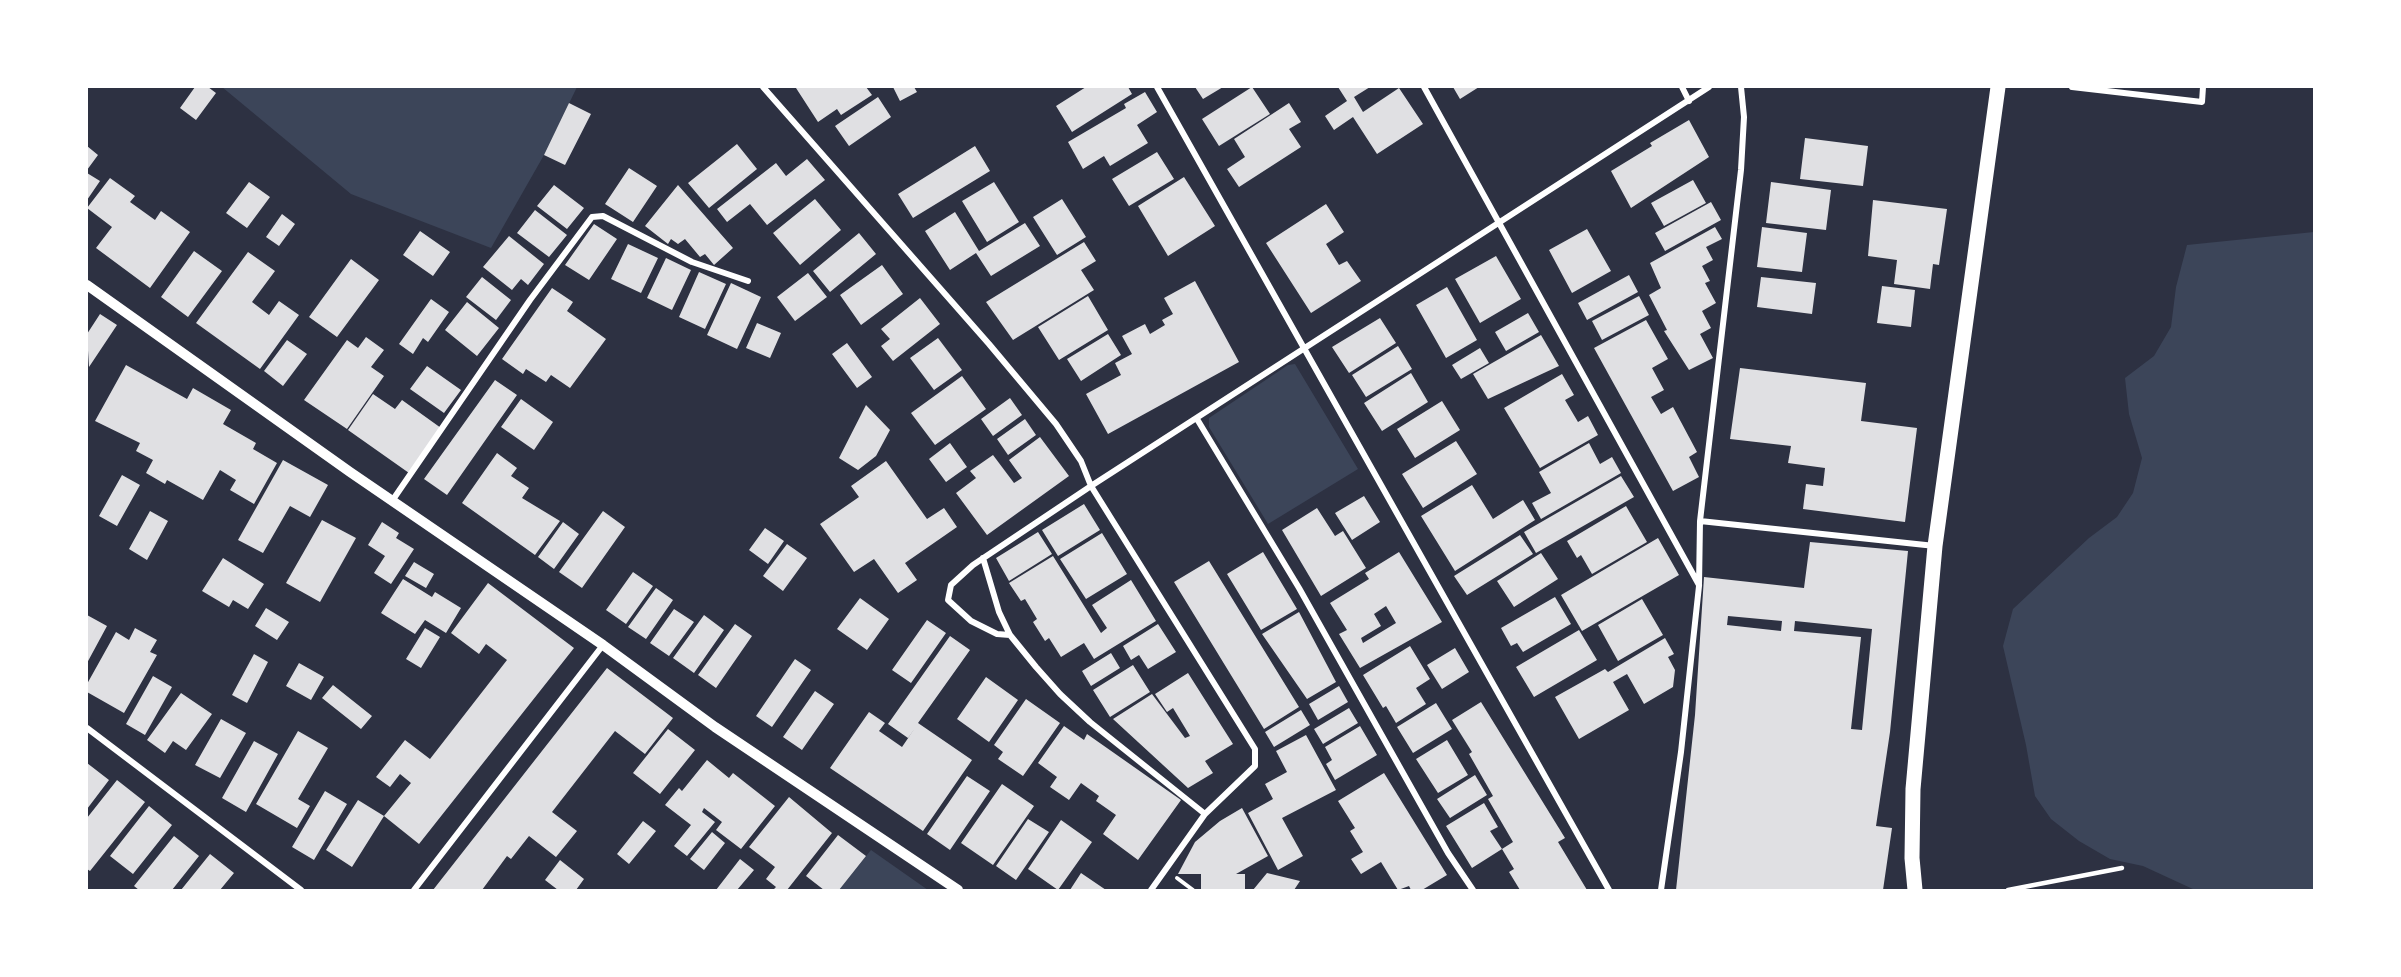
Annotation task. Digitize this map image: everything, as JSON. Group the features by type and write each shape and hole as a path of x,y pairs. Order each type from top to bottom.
{"main road":[{"path":"1915,890 1912,858 1913,789 1935,546 1998,87"}],"street":[{"path":"1157,87 1608,890"},
{"path":"1424,87 1699,586"},
{"path":"1682,87 1689,101"},
{"path":"1010,636 997,634 971,621 956,610 948,600 951,585 983,558 1709,87"},
{"path":"1661,890 1682,752 1699,586 1700,521 1741,170 1744,117 1741,87"},
{"path":"2072,87 2202,102 2203,87"},
{"path":"765,88 989,344 1048,415 1081,461 1091,486 1256,749 1255,766 1205,814 1151,890"},
{"path":"392,501 530,300 592,217 603,216 692,262 748,281"},
{"path":"87,285 392,501 603,645 715,727 958,890"},
{"path":"1197,419 1299,588 1448,853 1473,890"},
{"path":"1700,521 1935,546"},
{"path":"983,558 999,612 1010,636 1060,694 1205,814"},
{"path":"414,890 603,645"},
{"path":"87,728 301,890"}],"lane":[{"path":"2008,890 2122,868"}],"shaded area":[{"path":"222,87 577,87 544,155 491,248 351,194"},
{"path":"2314,232 2314,890 2195,890 2143,866 2110,859 2079,841 2051,819 2035,796 2026,745 2003,646 2013,609 2089,538 2117,517 2133,493 2142,458 2129,414 2125,378 2154,356 2171,327 2176,287 2187,245"},
{"path":"1295,364 1358,469 1268,524 1209,427 1209,418 1288,365"},
{"path":"871,850 928,890 839,890"}],"building":[{"path":"195,87 208,87 216,93 196,120 180,108"},
{"path":"866,87 872,95 841,115 837,109 818,122 796,88"},
{"path":"893,87 914,87 917,92 900,101"},
{"path":"1086,87 1128,87 1132,94 1072,132 1056,106"},
{"path":"1195,87 1223,87 1203,99"},
{"path":"1252,87 1270,114 1219,146 1202,119"},
{"path":"1338,87 1370,87 1354,97 1363,112 1399,88 1423,124 1377,154 1353,117 1334,130 1325,116 1347,101"},
{"path":"1453,87 1479,87 1460,99"},
{"path":"1145,92 1157,112 1137,125 1148,143 1110,166 1104,156 1083,169 1068,142 1126,108 1124,104"},
{"path":"878,97 891,117 849,146 835,126"},
{"path":"569,103 591,114 565,165 544,155"},
{"path":"1289,103 1301,122 1289,129 1301,147 1239,187 1227,169 1245,157 1234,139"},
{"path":"1689,120 1709,157 1631,208 1611,171 1652,146 1650,143"},
{"path":"1805,138 1868,146 1863,186 1800,179"},
{"path":"737,144 757,169 709,208 688,183"},
{"path":"87,146 98,155 87,170"},
{"path":"975,146 990,171 913,218 898,194"},
{"path":"1157,152 1174,179 1129,206 1112,179"},
{"path":"807,159 825,180 767,225 750,204 727,222 717,209 776,163 786,176"},
{"path":"629,168 657,186 633,222 605,204"},
{"path":"87,173 100,181 87,200"},
{"path":"1184,177 1215,226 1168,256 1138,206"},
{"path":"110,178 135,196 130,202 155,220 161,211 190,232 150,288 96,248 112,227 87,208"},
{"path":"1693,180 1706,203 1664,226 1651,203"},
{"path":"249,182 270,197 247,228 226,213"},
{"path":"994,182 1019,222 987,242 962,201"},
{"path":"1771,182 1831,190 1826,230 1766,223"},
{"path":"554,185 584,208 567,229 537,206"},
{"path":"678,185 733,248 714,265 705,254 700,257 685,239 678,244 671,239 668,244 645,226"},
{"path":"815,199 841,230 800,265 773,233"},
{"path":"1062,199 1086,237 1057,255 1033,217"},
{"path":"1873,200 1947,209 1939,265 1933,264 1930,289 1894,284 1897,260 1868,256"},
{"path":"1711,202 1721,220 1665,251 1655,233"},
{"path":"1326,204 1344,232 1326,244 1339,265 1347,261 1361,281 1311,313 1266,243"},
{"path":"535,210 567,235 549,257 517,233"},
{"path":"955,212 979,251 1025,223 1040,246 991,276 976,253 950,270 925,231"},
{"path":"282,214 295,224 279,246 266,237"},
{"path":"594,224 617,239 589,280 565,265"},
{"path":"1715,227 1722,239 1706,247 1713,260 1702,266 1710,281 1705,283 1716,303 1702,311 1711,328 1700,334 1713,358 1689,370 1664,331 1667,330 1649,295 1661,288 1650,263"},
{"path":"1762,227 1807,233 1802,272 1757,267"},
{"path":"1587,229 1611,271 1572,293 1549,250"},
{"path":"420,231 450,252 433,276 403,255"},
{"path":"859,233 876,254 830,292 813,271"},
{"path":"509,236 544,264 528,285 521,279 512,290 483,267"},
{"path":"1084,242 1096,261 1081,270 1094,290 1013,340 986,302"},
{"path":"628,244 658,258 641,293 611,279"},
{"path":"194,251 222,271 188,317 161,297"},
{"path":"248,252 275,271 252,302 269,315 279,301 299,315 260,369 196,323"},
{"path":"1496,256 1521,299 1480,323 1455,279"},
{"path":"666,258 691,270 672,310 647,298"},
{"path":"351,259 379,280 337,337 309,317"},
{"path":"882,265 903,294 861,325 840,295"},
{"path":"699,272 726,284 705,329 679,317"},
{"path":"808,273 827,297 795,321 777,297"},
{"path":"1629,275 1638,292 1587,320 1578,303"},
{"path":"482,277 511,300 496,320 466,297"},
{"path":"1761,277 1816,283 1812,314 1757,307"},
{"path":"1195,281 1239,362 1108,434 1086,394 1121,375 1115,363 1132,354 1122,336 1145,324 1150,334 1165,325 1162,320 1173,314 1164,298"},
{"path":"731,283 761,297 737,349 707,335"},
{"path":"1882,286 1915,290 1911,327 1877,323"},
{"path":"1447,287 1477,340 1446,358 1416,305"},
{"path":"552,288 573,302 567,311 606,339 570,388 551,375 546,382 526,369 523,374 502,359"},
{"path":"1088,296 1108,330 1059,360 1038,327"},
{"path":"1639,296 1649,315 1602,340 1592,321"},
{"path":"920,298 940,324 893,361 881,346 890,339 881,329"},
{"path":"431,299 449,312 428,342 423,338 413,354 399,344"},
{"path":"467,302 499,328 477,356 445,330"},
{"path":"1528,313 1539,332 1506,351 1495,332"},
{"path":"100,314 117,325 89,367 87,334"},
{"path":"1380,318 1396,343 1349,373 1332,347"},
{"path":"1646,320 1668,359 1652,368 1664,390 1651,397 1661,414 1673,407 1697,452 1689,457 1699,477 1673,491 1594,348"},
{"path":"757,323 781,333 770,358 746,348"},
{"path":"1108,334 1121,355 1081,381 1067,359"},
{"path":"1541,335 1559,366 1488,399 1473,374"},
{"path":"366,337 384,350 371,367 384,376 347,429 304,400 347,340 358,348"},
{"path":"938,338 962,370 934,390 910,358"},
{"path":"287,340 307,354 283,386 264,371"},
{"path":"847,343 872,377 857,388 832,354"},
{"path":"1398,346 1412,369 1366,397 1352,375"},
{"path":"1480,348 1489,363 1461,379 1452,365"},
{"path":"126,365 187,399 193,388 231,410 223,424 256,443 253,449 277,463 254,504 230,490 236,480 220,470 203,500 167,480 165,484 146,473 153,460 136,451 140,443 95,421"},
{"path":"427,366 461,390 444,413 410,389"},
{"path":"1740,368 1866,383 1861,421 1917,428 1905,522 1803,509 1806,484 1823,486 1825,468 1788,463 1791,446 1730,439"},
{"path":"1411,373 1428,402 1382,431 1364,403"},
{"path":"1562,374 1574,395 1565,400 1578,422 1588,416 1598,435 1540,468 1504,408"},
{"path":"962,376 986,409 935,445 911,413"},
{"path":"495,380 517,395 447,495 424,479"},
{"path":"373,394 395,409 402,400 441,428 409,473 348,430"},
{"path":"1010,398 1022,415 993,436 981,419"},
{"path":"521,399 553,422 534,450 501,427"},
{"path":"1442,401 1460,430 1415,458 1397,429"},
{"path":"866,405 890,430 876,456 858,470 839,458"},
{"path":"1025,419 1036,435 1008,455 997,439"},
{"path":"1040,437 1069,476 987,535 956,493 976,478 970,471 993,455 1014,483 1022,478 1009,460"},
{"path":"1456,441 1477,474 1423,508 1402,474"},
{"path":"950,443 967,467 946,482 929,459"},
{"path":"1589,443 1600,464 1612,457 1621,473 1541,519 1532,503 1551,493 1539,472"},
{"path":"497,453 517,468 511,476 529,488 522,498 560,521 535,555 462,503"},
{"path":"283,460 328,485 310,517 290,506 263,553 238,540"},
{"path":"886,461 927,519 944,508 957,527 905,563 917,580 898,593 874,559 854,572 820,524 859,497 851,486"},
{"path":"122,475 140,485 117,526 99,516"},
{"path":"1621,476 1634,497 1536,553 1524,532"},
{"path":"1472,485 1493,519 1523,500 1535,520 1455,571 1421,516"},
{"path":"1364,496 1380,522 1352,540 1335,513"},
{"path":"1084,504 1100,530 1058,556 1042,530"},
{"path":"1626,506 1647,542 1592,574 1581,555 1577,558 1567,541"},
{"path":"1317,508 1335,536 1343,531 1366,568 1321,596 1282,530"},
{"path":"150,511 168,521 147,560 129,549"},
{"path":"603,511 625,527 582,588 559,572"},
{"path":"322,520 356,538 320,602 286,583"},
{"path":"382,522 399,533 396,538 414,549 391,584 374,573 385,556 368,545"},
{"path":"563,522 579,534 554,569 538,557"},
{"path":"765,528 784,541 768,564 749,550"},
{"path":"1038,532 1052,554 1009,581 996,558"},
{"path":"1102,533 1127,574 1086,599 1060,559"},
{"path":"1520,535 1533,554 1467,595 1454,576"},
{"path":"1658,538 1679,575 1582,631 1561,595"},
{"path":"1810,542 1908,551 1890,732 1876,826 1892,828 1883,890 1676,890 1695,715 1704,577 1804,588","holes":["1728,616 1782,621 1781,631 1727,625","1795,621 1872,629 1862,730 1851,729 1861,637 1794,631"]},
{"path":"787,544 807,558 783,591 763,576"},
{"path":"1263,552 1297,609 1261,630 1227,574"},
{"path":"1399,552 1442,622 1360,668 1339,634 1347,630 1330,603 1369,579 1365,573","holes":["1386,606 1396,623 1363,643 1361,638 1381,626 1374,614"]},
{"path":"1541,553 1558,579 1514,607 1497,581"},
{"path":"1053,556 1101,633 1107,628 1092,605 1131,580 1156,621 1094,659 1084,643 1061,657 1049,638 1045,641 1033,622 1037,619 1025,599 1021,601 1009,583"},
{"path":"223,558 264,584 248,609 233,600 229,607 202,591"},
{"path":"1209,561 1299,707 1264,729 1174,582"},
{"path":"414,562 434,574 426,588 405,576"},
{"path":"633,572 653,586 626,624 606,610"},
{"path":"403,579 432,597 435,592 461,608 446,633 425,620 415,634 381,613"},
{"path":"488,583 574,648 419,844 384,816 411,783 400,774 390,787 376,777 405,740 430,759 507,660 486,644 479,654 451,633"},
{"path":"656,588 673,600 646,639 628,627"},
{"path":"1555,597 1571,624 1523,652 1517,643 1511,646 1501,628"},
{"path":"860,598 889,619 867,650 837,629"},
{"path":"1642,599 1663,635 1618,661 1598,625"},
{"path":"266,608 289,622 277,640 255,626"},
{"path":"674,609 694,622 669,656 650,643"},
{"path":"1299,612 1336,682 1307,699 1262,634"},
{"path":"87,615 107,626 87,663"},
{"path":"704,615 724,630 694,673 673,658"},
{"path":"927,620 946,633 911,683 892,670"},
{"path":"735,624 752,636 716,688 698,675"},
{"path":"1158,624 1176,652 1148,669 1139,655 1131,660 1123,646"},
{"path":"135,628 157,640 150,652 157,655 124,713 87,692 87,684 116,632 129,640"},
{"path":"425,628 440,637 421,668 406,659"},
{"path":"1579,630 1597,660 1534,697 1516,667"},
{"path":"950,636 970,650 918,723 972,760 923,831 830,768 869,712 885,723 879,731 902,747 915,728 908,738 888,724"},
{"path":"1665,638 1674,654 1668,657 1675,670 1673,687 1644,704 1627,674 1613,682 1629,710 1579,739 1555,697 1605,669 1608,672"},
{"path":"1410,646 1430,679 1416,688 1426,704 1396,723 1386,706 1383,708 1363,675"},
{"path":"1455,648 1469,672 1442,689 1427,665"},
{"path":"1111,653 1120,668 1091,686 1082,671"},
{"path":"254,654 268,662 247,703 232,695"},
{"path":"795,659 811,670 772,727 756,716"},
{"path":"299,663 324,677 311,700 286,686"},
{"path":"1133,665 1150,692 1110,717 1093,690"},
{"path":"607,668 673,718 645,754 615,731 552,812 577,831 556,857 529,836 511,859 507,856 482,890 433,890"},
{"path":"1188,673 1233,744 1205,761 1213,773 1188,788 1113,719 1152,694 1185,738 1190,736 1173,708 1167,712 1155,694"},
{"path":"153,676 172,687 145,735 126,724"},
{"path":"986,677 1018,700 989,742 957,719"},
{"path":"333,685 372,716 361,729 322,698"},
{"path":"1339,686 1348,702 1318,720 1309,704"},
{"path":"815,691 834,704 802,750 783,737"},
{"path":"181,693 212,714 186,750 173,741 165,753 147,740"},
{"path":"1026,699 1060,723 1023,776 998,759 1003,752 994,745"},
{"path":"1481,702 1565,838 1558,842 1587,890 1520,890 1509,872 1514,869 1502,849 1513,842 1488,799 1493,796 1469,754 1472,752 1452,720"},
{"path":"1436,703 1452,729 1413,753 1397,727"},
{"path":"1349,708 1358,723 1323,744 1314,729"},
{"path":"1301,710 1310,725 1274,747 1265,732"},
{"path":"221,719 246,733 220,778 195,765"},
{"path":"1064,726 1084,740 1087,734 1181,800 1138,860 1103,834 1116,815 1096,801 1099,796 1081,783 1069,800 1050,787 1057,777 1038,763"},
{"path":"1360,726 1377,755 1335,780 1326,764 1332,760 1325,747"},
{"path":"668,729 695,750 660,794 633,773"},
{"path":"298,731 328,748 298,799 310,806 297,828 256,804"},
{"path":"1306,735 1336,790 1282,818 1303,856 1278,870 1248,813 1273,799 1265,784 1287,772 1276,751"},
{"path":"1447,740 1468,775 1438,793 1416,759"},
{"path":"254,741 278,754 246,812 222,798"},
{"path":"707,760 729,778 733,773 775,806 741,849 716,830 722,822 704,808 702,812 715,822 687,856 674,846 691,825 665,805 679,788 682,791"},
{"path":"87,763 109,780 87,809"},
{"path":"1384,773 1447,875 1422,890 1411,890 1409,886 1398,890 1381,862 1361,874 1351,859 1363,852 1350,831 1355,828 1338,801"},
{"path":"1475,775 1487,795 1450,818 1437,799"},
{"path":"967,776 990,791 950,850 927,834"},
{"path":"117,780 145,802 90,871 87,869 87,818"},
{"path":"1002,784 1034,806 993,865 961,843"},
{"path":"325,791 347,804 314,860 292,847"},
{"path":"789,797 832,833 787,890 773,890 776,887 766,879 775,867 749,847"},
{"path":"358,800 384,816 352,867 326,850"},
{"path":"1484,803 1498,827 1490,831 1502,849 1472,868 1446,826"},
{"path":"149,806 172,825 133,874 110,856"},
{"path":"1242,808 1268,856 1236,874 1245,874 1245,889 1201,889 1201,874 1178,874 1195,842 1220,821"},
{"path":"1028,819 1049,832 1016,880 996,866"},
{"path":"1061,820 1092,842 1058,890 1028,869"},
{"path":"643,821 656,831 629,864 617,854"},
{"path":"712,832 725,843 704,870 690,859"},
{"path":"838,835 866,856 839,890 824,890 806,876"},
{"path":"174,836 199,856 172,890 139,890 134,886"},
{"path":"210,854 234,873 220,890 181,890"},
{"path":"740,859 754,870 737,890 716,890"},
{"path":"560,860 584,879 576,890 558,890 545,880"},
{"path":"1081,873 1106,890 1070,890"},
{"path":"1267,873 1300,881 1294,890 1253,890"}]}
